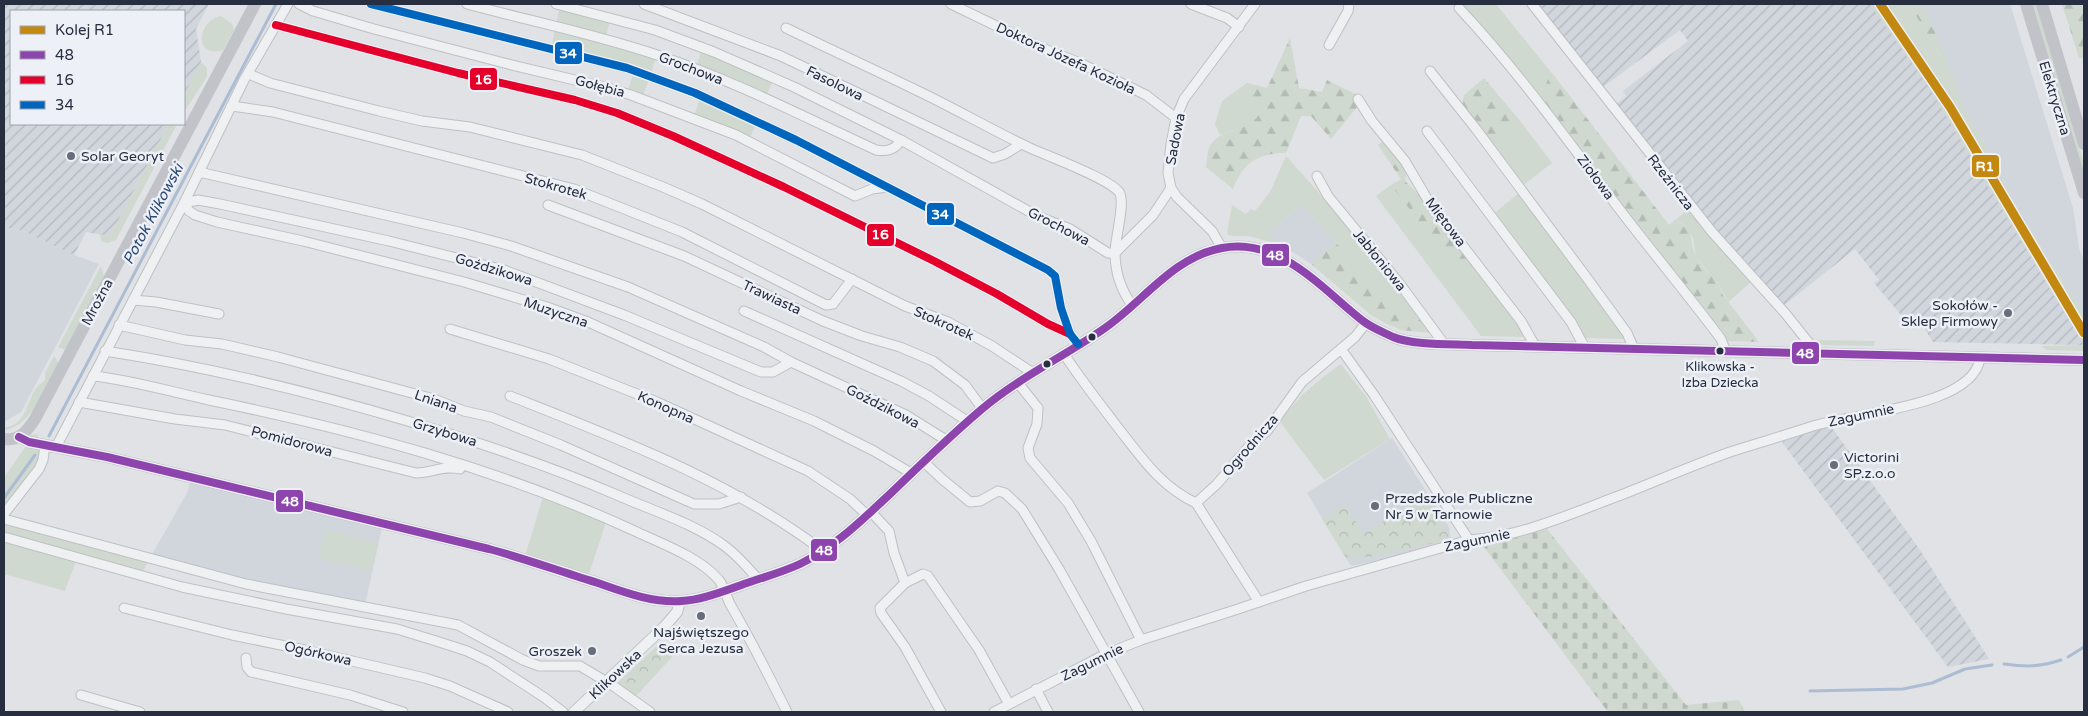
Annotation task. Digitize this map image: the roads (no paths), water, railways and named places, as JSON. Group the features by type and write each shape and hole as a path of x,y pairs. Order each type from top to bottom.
{"main road":[{"name":"Mroźna","path":"20,437 36,419 254,4"},
{"name":"Elektryczna","path":"2026,4 2084,193"},
{"name":"Elektryczna","path":"2042,4 2084,144"},
{"path":"4,439 20,437"}],"street":[{"path":"4,514 39,469 79,402 184,203 232,106 288,4"},
{"name":"Gołębia","path":"299,4 313,11 374,29 631,95 736,135 855,196 872,189 888,187"},
{"name":"Gołębia","path":"371,4 627,68 695,93 796,140 1048,270 1055,276 1059,288 1059,302 1070,334 1078,344"},
{"name":"Grochowa","path":"467,4 657,55 766,99 876,150 884,152 896,147 901,140"},
{"name":"Grochowa","path":"556,4 655,30 714,52 901,140 1040,216 1070,229 1108,252 1115,253"},
{"name":"Fasolowa","path":"644,4 781,56 993,158 1005,154 1022,144"},
{"name":"Doktora Józefa Kozioła","path":"951,4 1146,95 1176,118"},
{"path":"1192,4 1227,18 1239,27"},
{"name":"Sadowa","path":"1171,188 1168,173 1176,118 1184,99 1255,4"},
{"path":"1329,45 1348,11 1349,4"},
{"name":"Rzeźnicza","path":"1532,4 1701,220 1785,313 1817,353"},
{"name":"Ziołowa","path":"1459,8 1494,45 1539,101 1622,212 1721,338 1726,352"},
{"path":"276,25 458,74 575,100 617,113 745,168 838,213 989,290 1048,324 1070,334"},
{"name":"Fasolowa","path":"786,28 916,90 1022,144 1108,183 1121,194 1115,253"},
{"path":"1430,71 1476,129 1587,278 1627,333 1634,349"},
{"name":"Stokrotek","path":"249,74 270,83 379,111 422,121 470,127 582,155 702,204 905,306 948,322 992,346 1032,374"},
{"name":"Miętowa","path":"1358,98 1372,121 1406,161 1429,202 1521,321 1535,346"},
{"name":"Stokrotek","path":"232,106 273,112 574,190 682,232 826,305 833,304 852,279"},
{"path":"1428,131 1570,322 1585,348"},
{"name":"Goździkowa","path":"199,172 396,216 511,246 628,287 906,415 946,440"},
{"name":"Jabłoniowa","path":"1317,176 1328,196 1400,284 1444,344"},
{"path":"1132,305 1123,290 1115,253 1153,215 1171,188 1177,197 1212,231 1222,248"},
{"name":"Goździkowa","path":"184,203 198,200 220,204 460,258 504,270 761,372 773,372 791,362"},
{"name":"Muzyczna","path":"184,203 189,211 195,215 217,222 303,241 554,309 588,322 741,392 814,422 874,451 911,473"},
{"name":"Trawiasta","path":"548,205 684,256 823,321 900,347 933,361 965,385 982,408"},
{"path":"20,437 27,442 127,462 489,549 648,599 680,602 724,591 758,579 800,564 823,551 849,532 982,408 1106,327 1183,263 1199,255 1222,248 1245,246 1261,249 1280,257 1294,265 1366,323 1397,339 1444,344 2084,360"},
{"path":"133,300 156,302 218,314"},
{"path":"744,311 901,381 929,396 967,421"},
{"name":"Ogrodnicza","path":"1196,503 1252,444 1267,431 1302,382 1355,338 1366,323"},
{"name":"Lniana","path":"119,325 184,340 222,344 278,357 426,397 464,411 491,417 561,444 694,504 719,504 741,497"},
{"name":"Konopna","path":"450,329 549,359 657,402 808,471 850,499 890,531 894,553 905,583"},
{"path":"1341,349 1374,395 1469,540"},
{"name":"Grzybowa","path":"105,351 171,362 290,388 368,409 508,452 574,476 691,527 728,548 758,579"},
{"path":"1064,354 1143,462 1174,489 1196,503 1259,602"},
{"name":"Zagumnie","path":"994,712 1106,654 1140,640 1306,586 1469,540 1484,539 1528,529 1731,452 1824,423 1939,397 1969,380 1979,368 1980,358"},
{"name":"Pomidorowa","path":"93,376 278,414 443,458 501,478 618,524 678,551 717,578 759,654 787,712"},
{"path":"1018,383 1038,408 1037,424 1028,448 1030,458 1068,503 1091,541 1140,640"},
{"path":"510,396 637,447 741,497 786,523 823,551"},
{"name":"Pomidorowa","path":"79,402 175,419 225,425 416,473 427,473 450,466 491,478 501,478"},
{"path":"924,462 970,502 980,501 998,491 1005,493 1022,509 1060,569 1139,712"},
{"path":"4,519 246,584 458,625 523,660 539,666 580,666 650,712"},
{"path":"4,537 182,587 286,610 397,629 436,641 467,651 490,662 563,712"},
{"path":"940,712 905,647 881,613 880,608 905,583 923,574 928,576 979,650 1009,704"},
{"name":"Klikowska","path":"578,711 665,626 677,612 680,602"},
{"name":"Ogórkowa","path":"124,608 232,635 424,678 450,686 508,712"},
{"path":"246,658 246,667 250,672 350,694 403,712"},
{"path":"1036,690 1048,712"},
{"path":"81,695 140,712"}],"waterway":[{"name":"Potok Klikowski","path":"49,436 276,4"},
{"name":"Potok Klikowski","path":"4,498 35,455"},
{"path":"2068,657 2084,647"},
{"path":"2004,664 2033,666 2061,660"},
{"path":"1810,691 1903,689 1932,683 1965,669 1992,665"}],"rail line":[{"name":"R1","path":"1880,4 1950,107 2084,333"}],"place":[{"name":"Solar Georyt","path":"71,156"},
{"name":"Sokołów - Sklep Firmowy","path":"2008,313"},
{"name":"Klikowska - Izba Dziecka","path":"1720,351"},
{"name":"Victorini SP.z.o.o","path":"1834,465"},
{"name":"Przedszkole Publiczne Nr 5 w Tarnowie","path":"1375,506"},
{"name":"Najświętszego Serca Jezusa","path":"701,616"},
{"name":"Groszek","path":"592,651"}]}
